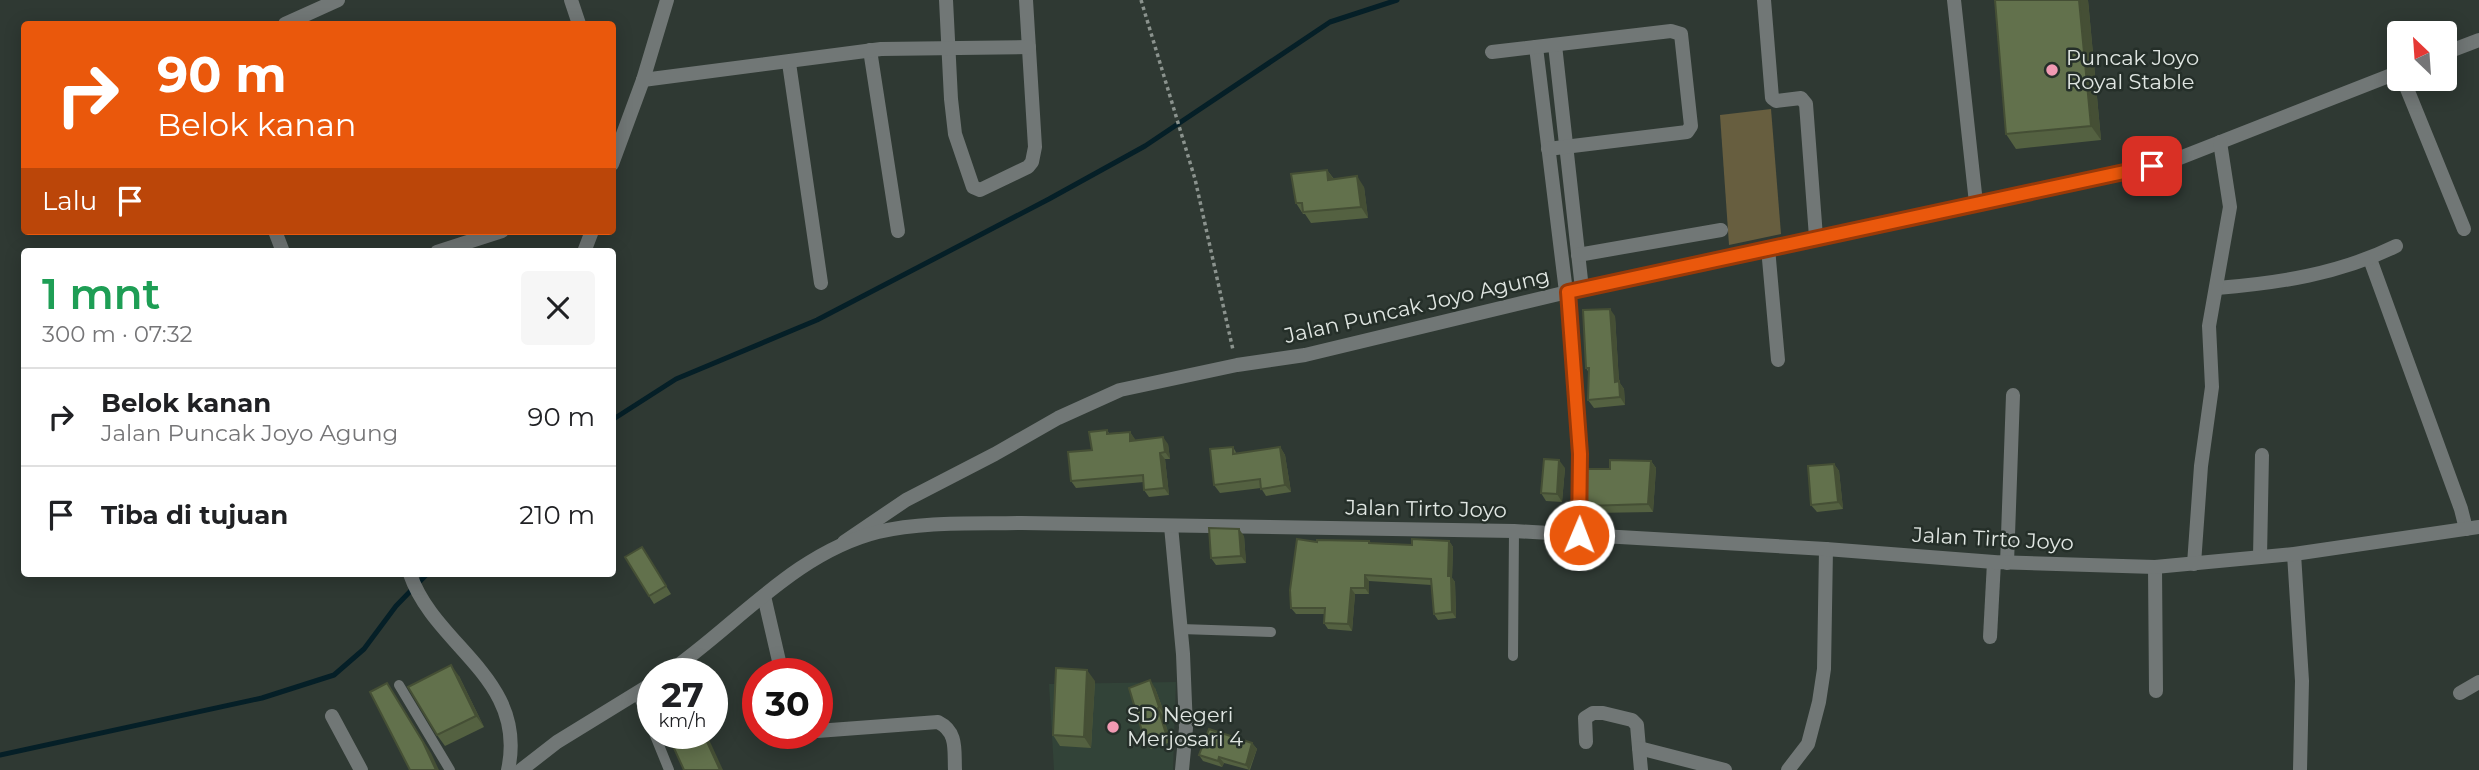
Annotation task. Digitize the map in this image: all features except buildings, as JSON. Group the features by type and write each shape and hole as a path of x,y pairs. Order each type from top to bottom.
{"street":[{"path":"299,21 338,0"},
{"path":"571,0 578,21"},
{"path":"616,139 643,80 667,0"},
{"path":"946,0 955,134 973,187 980,190 1028,167 1034,156 1026,0"},
{"path":"1764,0 1772,98 1776,101 1801,98 1806,104 1816,237"},
{"path":"1954,0 1976,203"},
{"path":"1492,52 1677,31 1681,34 1691,126 1687,132 1548,149"},
{"path":"2457,48 2479,40"},
{"path":"1555,45 1578,255 1572,291"},
{"path":"643,80 870,51 1029,47"},
{"path":"1536,47 1548,149 1572,291 1580,454 1579,535"},
{"path":"870,51 898,231"},
{"path":"789,63 821,283"},
{"name":"Jalan Puncak Joyo Agung","path":"836,548 906,500 1095,400 1120,390 1237,365 1305,355 1572,291 2152,166 2172,161 2387,77"},
{"path":"2408,91 2464,229"},
{"path":"2194,564 2201,466 2212,387 2209,327 2230,207 2220,142"},
{"path":"1578,255 1721,230"},
{"path":"449,248 490,235"},
{"path":"2217,288 2272,283 2315,275 2370,259 2396,246"},
{"path":"1768,248 1778,360"},
{"path":"2370,259 2461,509 2472,528"},
{"path":"1990,637 2001,563 2013,395"},
{"path":"2260,558 2262,455"},
{"name":"Jalan Tirto Joyo","path":"686,658 789,576 836,548 877,533 958,524 1514,531 1826,549 2001,563 2155,567 2294,554 2472,528"},
{"path":"1171,526 1181,629 1186,728 1182,770"},
{"path":"1788,770 1808,744 1819,702 1824,668 1826,549"},
{"path":"2294,554 2302,681 2300,770"},
{"path":"2155,567 2156,691"},
{"path":"411,577 427,609 468,654 501,702 512,737 508,770"},
{"path":"764,596 778,658"},
{"path":"2460,692 2479,682"},
{"path":"521,770 557,743 637,693"},
{"path":"1586,742 1585,718 1593,713 1632,720 1637,726 1641,770"},
{"path":"332,716 361,770"},
{"path":"833,730 938,722 948,727 953,737 954,770"},
{"path":"1639,748 1725,770"}],"lane":[{"path":"1513,656 1514,531"},
{"path":"1181,629 1271,632"},
{"path":"399,685 450,770"},
{"path":"660,749 669,770"}],"path":[{"path":"1141,0 1195,179 1237,365"}],"shaded area":[{"path":"1771,109 1781,234 1729,245 1720,115"},
{"name":"SD Negeri Merjosari 4","path":"1176,682 1173,770 1054,770 1049,684"}],"waterway":[{"path":"616,417 676,379 817,320 1145,146 1330,22 1397,0"},
{"path":"0,755 262,698 334,675 364,649 396,606 424,577"}],"place":[{"name":"Puncak Joyo Royal Stable","path":"2052,70"},
{"name":"SD Negeri Merjosari 4","path":"1113,727"}],"route":[{"path":"1579,535 1580,454 1568,292 2152,166"}]}
